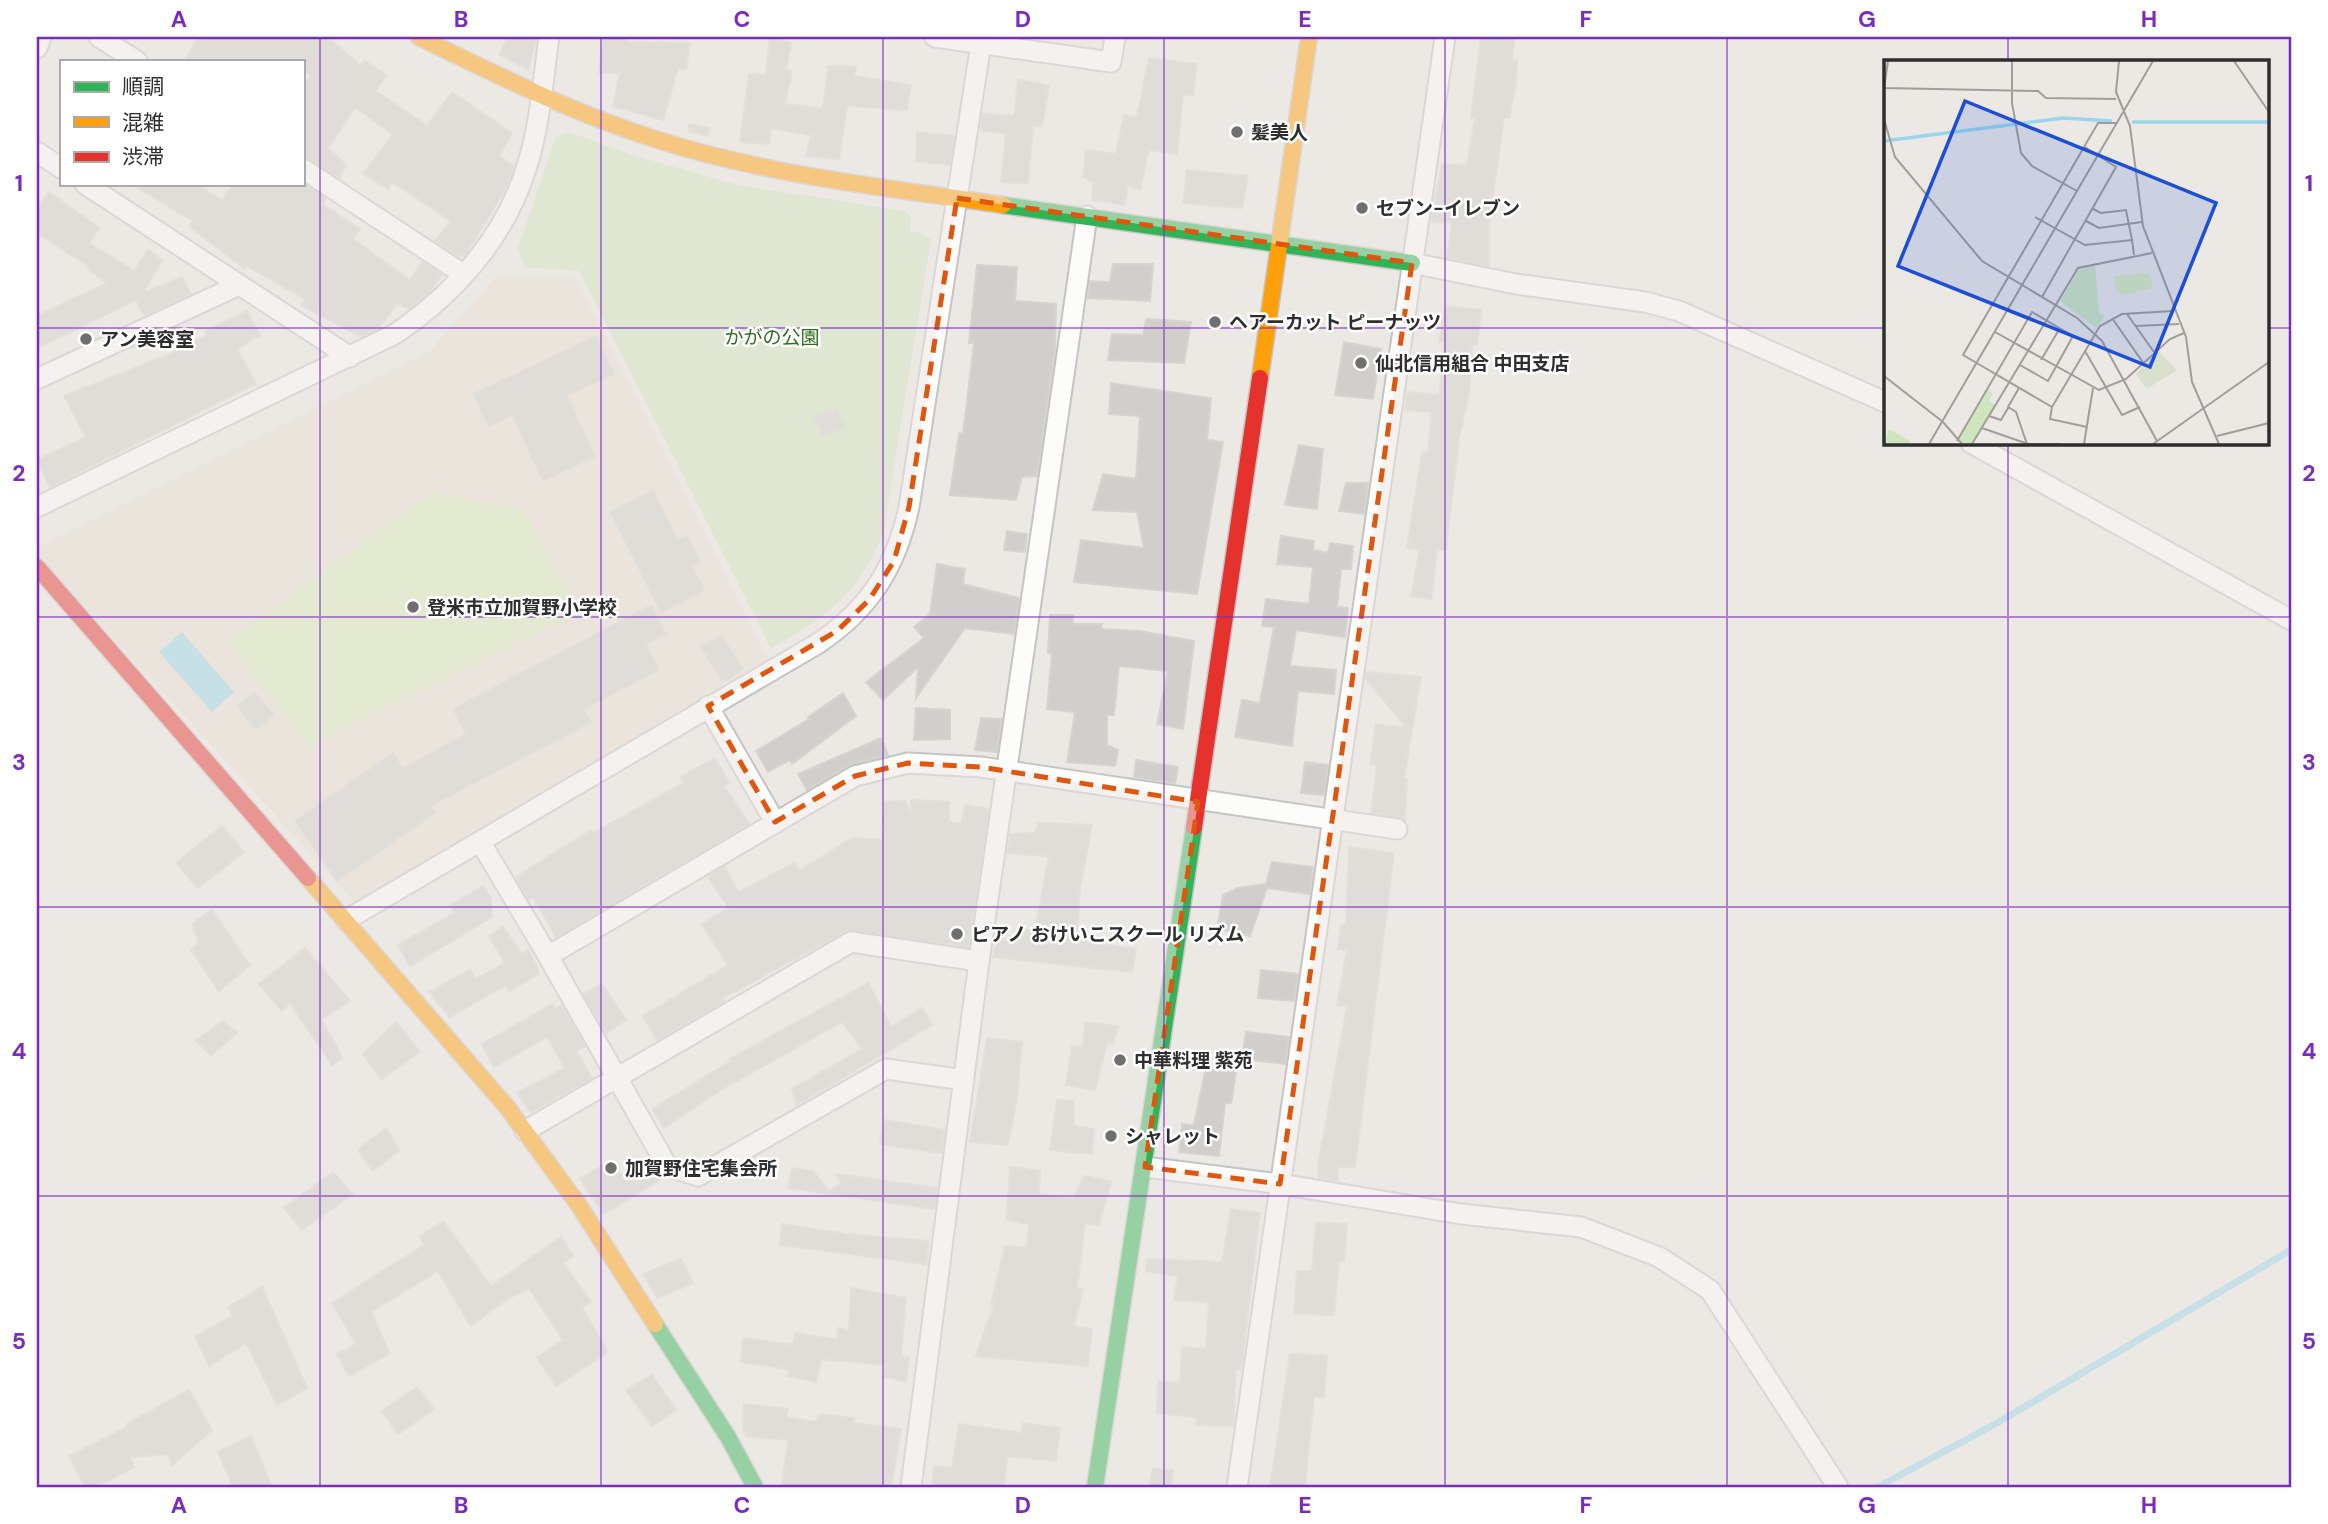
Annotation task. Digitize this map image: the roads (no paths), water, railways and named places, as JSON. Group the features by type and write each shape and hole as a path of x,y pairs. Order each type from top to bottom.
{"street":[{"path":"37,48 41,37"},
{"path":"99,37 135,60"},
{"path":"419,37 541,97 658,139 740,162 957,198 1412,263 1516,284 1645,302 1679,311 1884,402"},
{"path":"37,507 350,357 395,334 432,309 485,249 527,169 549,37"},
{"path":"934,37 981,40 1111,62 1115,37"},
{"path":"1095,1487 1145,1167 1309,37"},
{"path":"1237,1487 1445,37"},
{"path":"346,920 481,843 837,631 869,600 894,561 909,507 981,40"},
{"path":"37,152 60,167"},
{"path":"304,170 463,274"},
{"path":"88,186 350,357"},
{"path":"911,1487 979,961 1087,216"},
{"path":"37,379 239,285"},
{"path":"1973,444 2291,620"},
{"path":"37,567 346,920 525,1131 578,1204 727,1437 755,1487"},
{"path":"708,706 775,822"},
{"path":"548,956 855,776 883,768 930,762 1397,829"},
{"path":"481,843 667,1166 698,1175 886,1069 964,1080"},
{"path":"525,1131 851,942 979,961"},
{"path":"1145,1167 1280,1184 1461,1214 1581,1227 1659,1257 1710,1290 1838,1487"}],"water":[{"path":"182,632 234,692 212,712 159,652"}],"waterway":[{"path":"1878,1487 1997,1423 2291,1250"}],"place":[{"name":"髪美人","path":"1237,132"},
{"name":"セブン-イレブン","path":"1362,208"},
{"name":"ヘアーカット ピーナッツ","path":"1215,322"},
{"name":"アン美容室","path":"86,339"},
{"name":"仙北信用組合 中田支店","path":"1361,363"},
{"name":"登米市立加賀野小学校","path":"413,607"},
{"name":"ピアノ おけいこスクール リズム","path":"957,934"},
{"name":"中華料理 紫苑","path":"1120,1060"},
{"name":"シャレット","path":"1111,1136"},
{"name":"加賀野住宅集会所","path":"611,1168"}],"park label":[{"name":"かがの公園","path":"772,337"}]}
